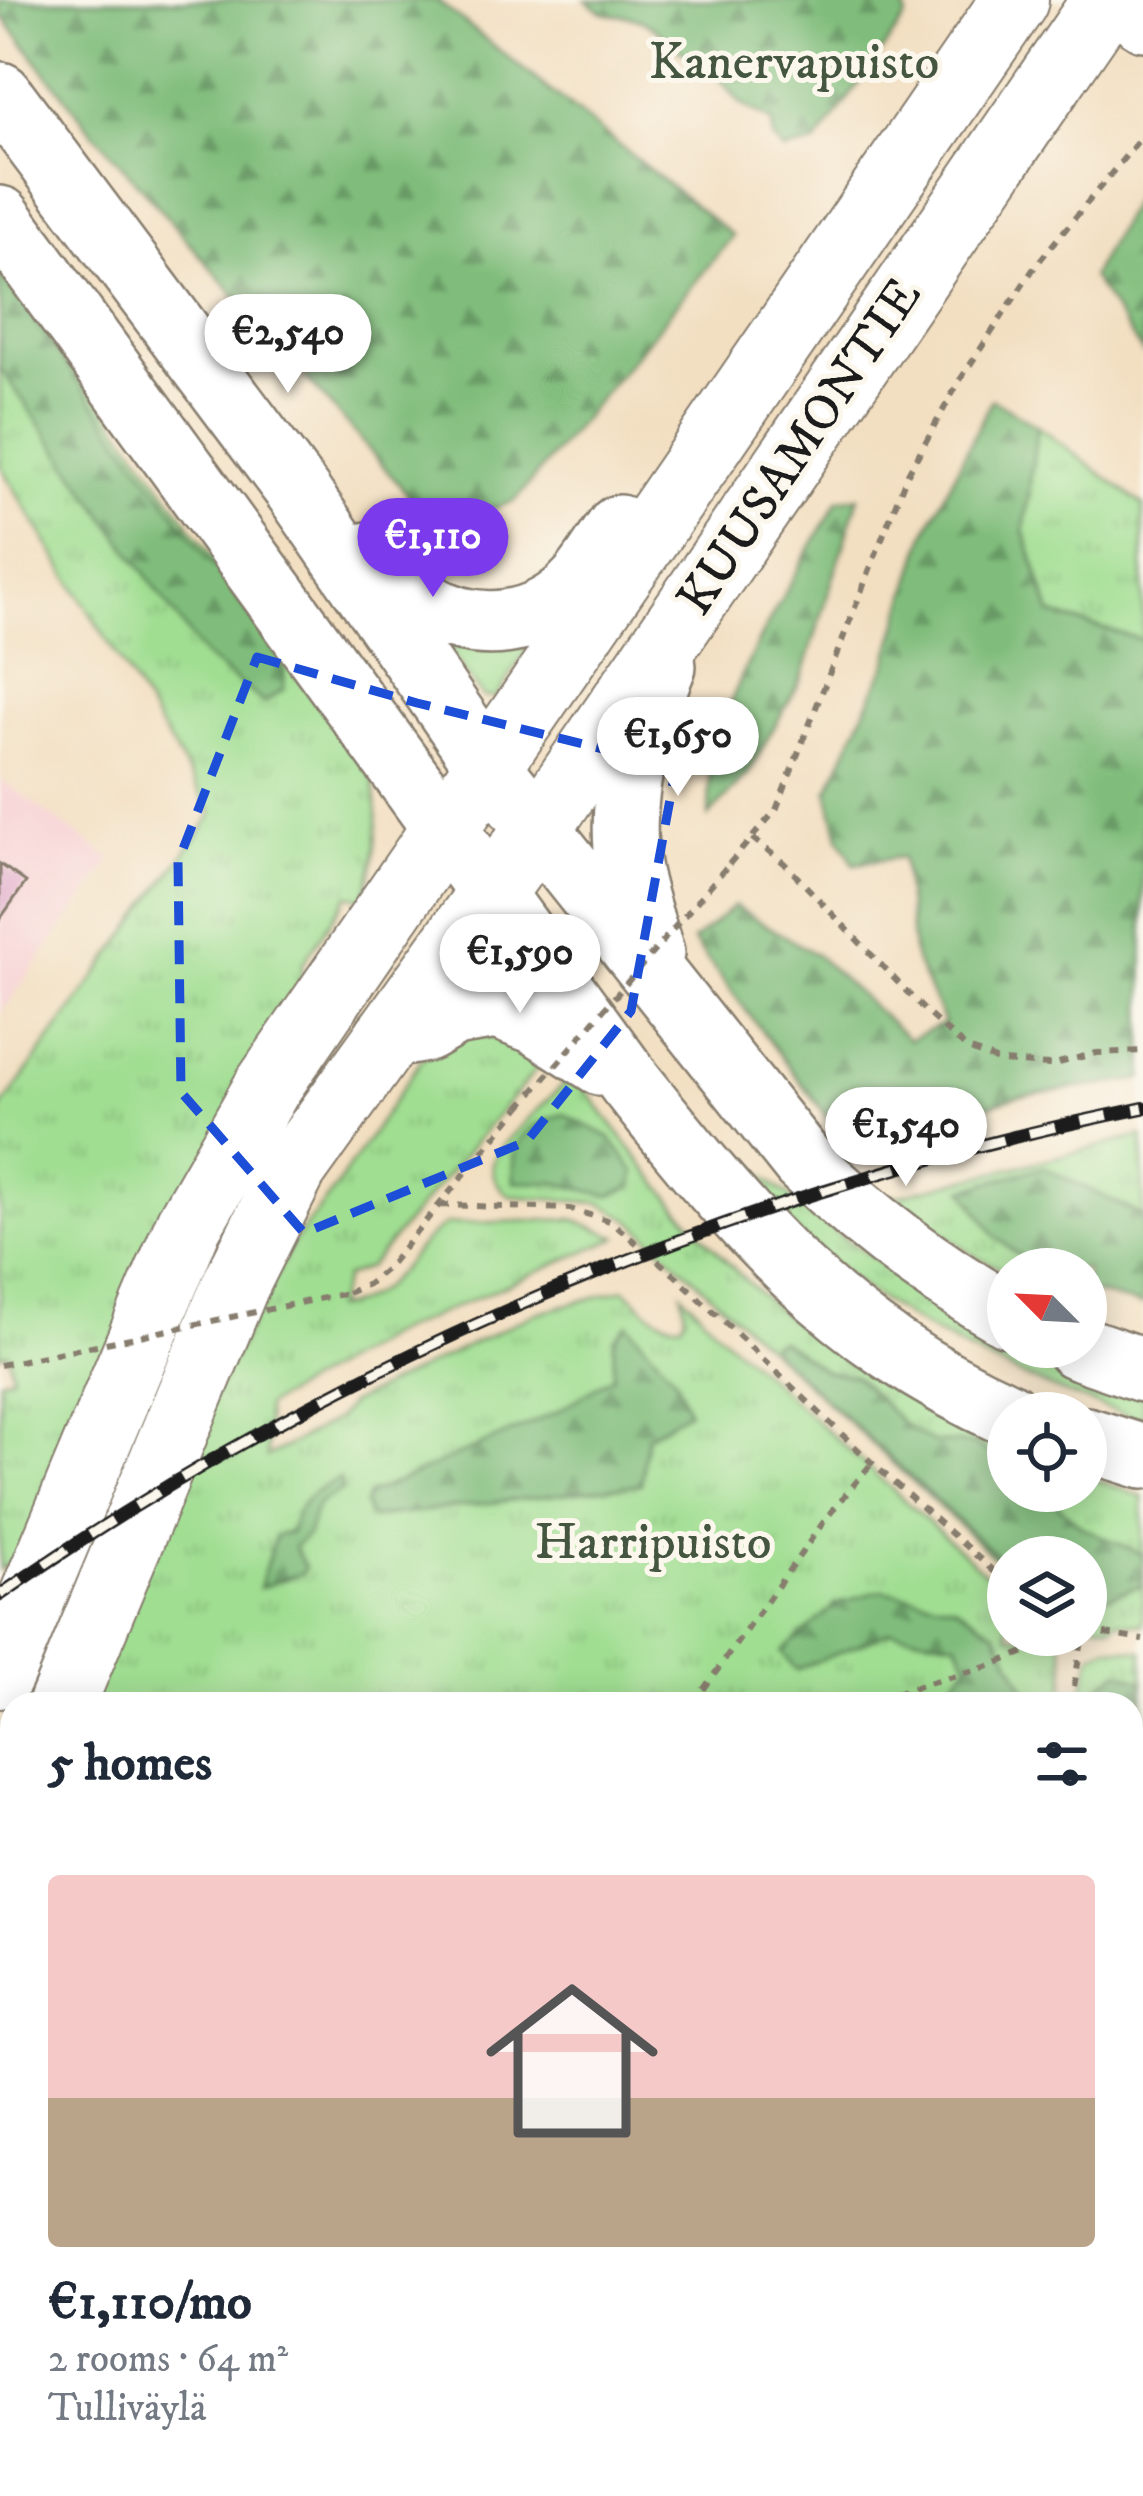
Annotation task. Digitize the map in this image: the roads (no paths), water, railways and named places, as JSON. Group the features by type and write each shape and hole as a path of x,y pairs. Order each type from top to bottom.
{"highway":[{"name":"KUUSAMONTIE","path":"0,1676 189,1224 268,1086 1016,0"},
{"name":"KUUSAMONTIE","path":"67,1692 245,1266 294,1168 537,830 1106,0"}],"main road":[{"path":"0,94 296,489 488,766 803,1162 862,1218 987,1304"},
{"path":"0,218 629,1081 754,1232 811,1290 888,1348 952,1389 987,1405"},
{"path":"296,489 423,604 460,619 499,626 550,608 579,583 706,407 824,282"},
{"path":"659,978 629,869 628,802 638,730 682,620"},
{"path":"386,1037 426,1030 454,1014 496,1007 536,1022 629,1081"},
{"path":"1107,1357 1143,1370"},
{"path":"1107,1445 1143,1456"}],"street":[{"path":"1106,0 1143,25"}],"railway":[{"path":"0,1595 130,1509 265,1430 404,1358 547,1293 841,1185 991,1143 1143,1108"}],"park label":[{"name":"Kanervapuisto","path":"794,63"},
{"name":"Harripuisto","path":"653,1543"}]}
